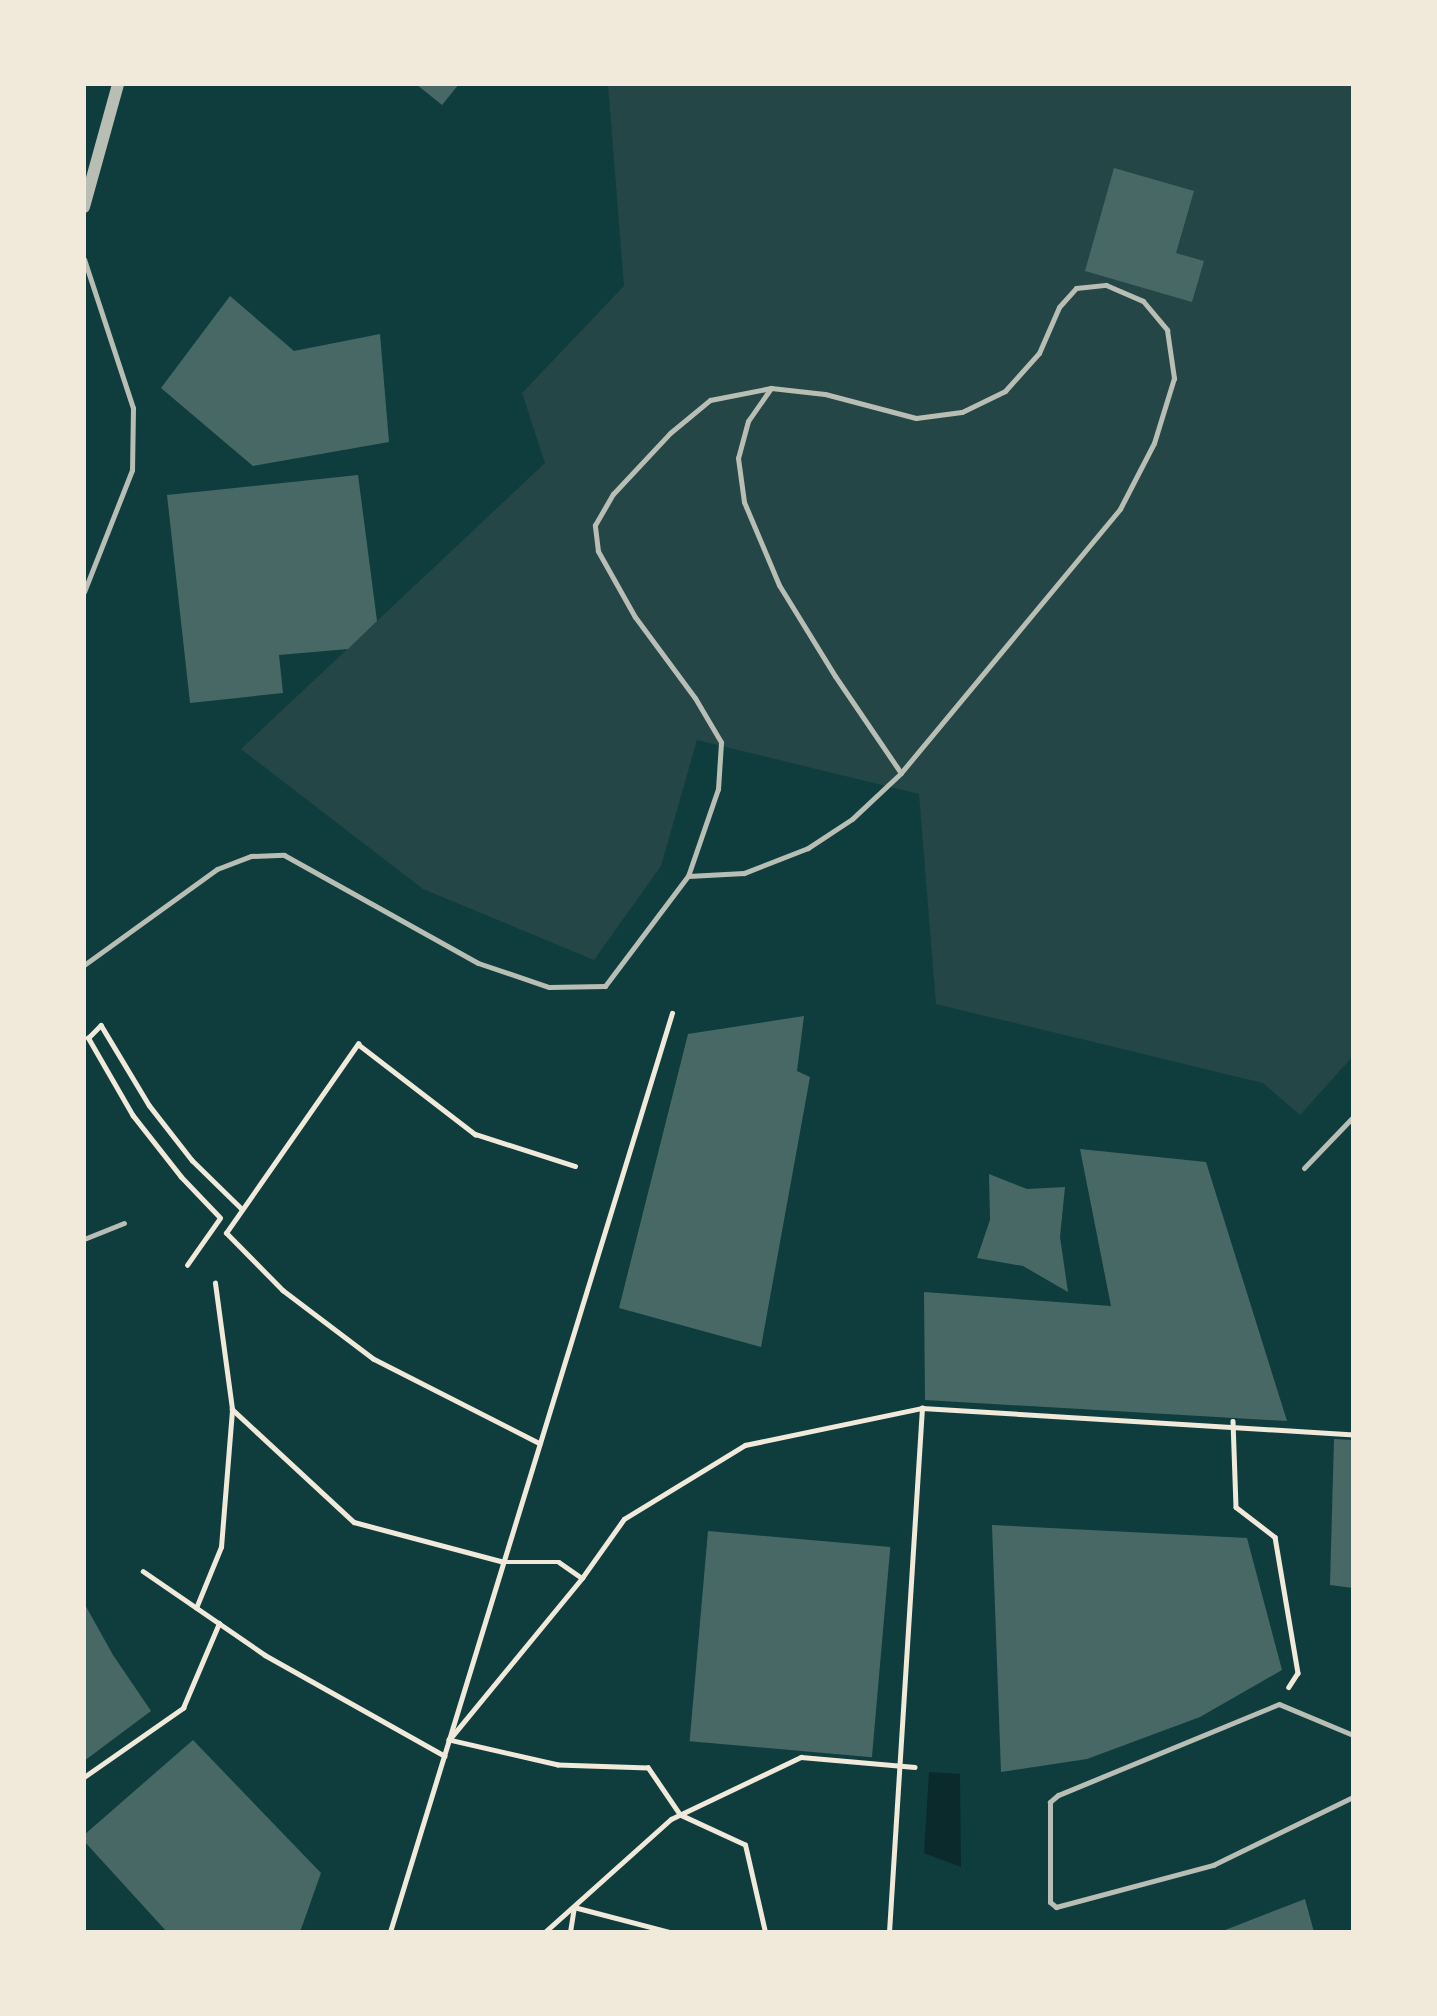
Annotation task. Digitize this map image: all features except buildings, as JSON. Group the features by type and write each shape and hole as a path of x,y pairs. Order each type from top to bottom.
{"street":[{"path":"84,207 118,84"}],"lane":[{"path":"84,259 133,408 132,470 84,592"},
{"path":"84,965 217,869 251,856 284,855 478,963 549,987 605,986 688,876 718,789 721,742 695,698 635,617 598,551 595,525 621,486 670,433 710,400 771,388 825,394 916,418 962,412 1005,391 1039,353 1059,307 1076,288 1107,285 1143,301 1167,330 1174,378 1154,443 1120,509 901,773 852,819 808,848 744,873 688,876"},
{"path":"771,388 748,421 738,458 744,502 779,585 835,676 901,773"},
{"path":"1304,1168 1353,1116"},
{"path":"84,1239 124,1223"},
{"path":"1353,1735 1279,1704 1058,1795 1050,1802 1050,1902 1056,1907 1213,1865 1353,1797"}],"path":[{"path":"390,1932 672,1013"},
{"path":"187,1265 220,1219 181,1177 133,1116 88,1038 101,1025 149,1105 192,1160 242,1209"},
{"path":"540,1444 373,1359 283,1291 226,1233 358,1044 475,1134 575,1166"},
{"path":"196,1608 222,1547 232,1409 215,1283"},
{"path":"888,1932 922,1408"},
{"path":"449,1740 582,1578 624,1520 745,1445 922,1408 1353,1434"},
{"path":"232,1409 354,1522 504,1562 559,1562 582,1578"},
{"path":"1233,1421 1236,1507 1275,1537 1298,1673 1279,1704"},
{"path":"143,1572 318,1686 445,1756"},
{"path":"84,1777 183,1708 219,1623"},
{"path":"449,1740 558,1765 648,1768 680,1815 745,1845 765,1932"},
{"path":"545,1932 671,1819 801,1757 915,1767"},
{"path":"570,1932 574,1907"},
{"path":"574,1907 670,1932"}],"shaded area":[{"path":"608,84 1353,84 1353,1056 1300,1115 1263,1083 936,1004 919,794 697,740 661,866 594,960 423,889 241,749 545,463 522,393 624,286"},
{"path":"929,1772 960,1774 961,1867 924,1853"}]}
